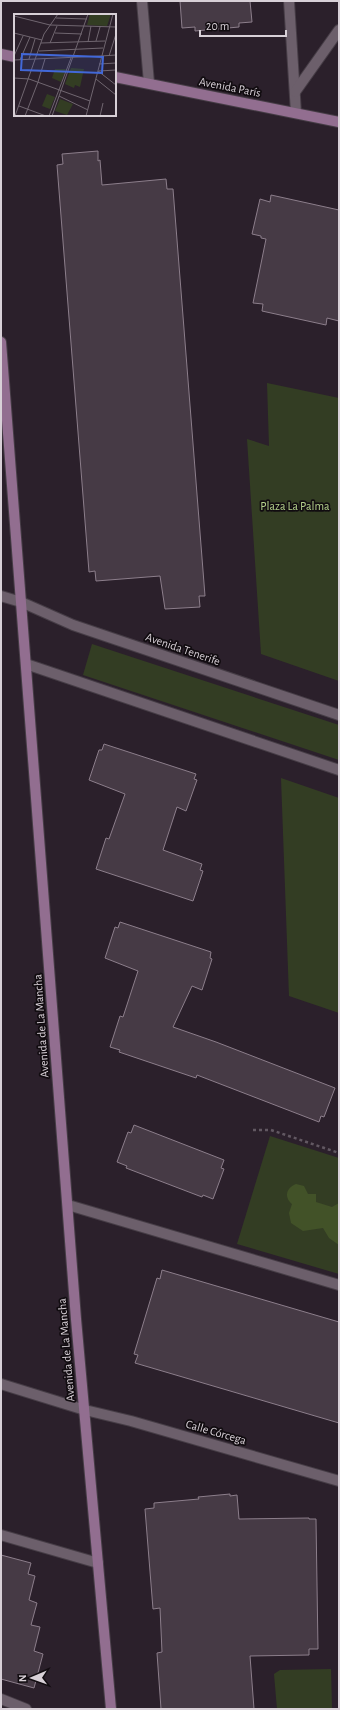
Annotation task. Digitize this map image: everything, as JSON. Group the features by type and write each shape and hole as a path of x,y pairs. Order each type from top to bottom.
{"main road":[{"path":"1,54 14,57"},
{"name":"Avenida París","path":"116,77 339,122"},
{"name":"Avenida de La Mancha","path":"1,342 68,1205 111,1709"}],"street":[{"path":"142,1 149,83"},
{"path":"289,1 296,113"},
{"path":"295,92 339,30"},
{"name":"Avenida Tenerife","path":"1,596 21,602 73,625 339,715"},
{"path":"26,664 339,770"},
{"path":"68,1205 339,1285"},
{"name":"Calle Córcega","path":"1,1384 85,1410 138,1423 339,1481"},
{"path":"1,1535 98,1563"},
{"path":"1,1699 26,1709"}],"path":[{"path":"253,1130 271,1130 339,1154"}],"green space":[{"name":"Plaza La Palma","path":"267,383 339,398 339,681 261,654 247,439 269,446"},
{"path":"92,644 339,725 339,760 83,675"},
{"path":"281,778 339,798 339,1013 289,996"},
{"path":"270,1136 339,1158 339,1274 237,1244"},
{"path":"331,1669 332,1709 277,1709 274,1674 280,1670"}],"shaded area":[{"path":"296,1184 304,1186 308,1194 316,1194 316,1202 332,1207 339,1203 339,1245 329,1238 323,1228 303,1231 291,1223 289,1213 292,1204 289,1201 287,1193 290,1188"}],"building":[{"path":"180,1 250,1 252,22 239,23 239,27 195,31 195,27 182,28"},
{"path":"98,151 102,185 166,179 167,189 173,189 205,596 199,596 200,607 165,609 160,576 96,581 95,571 89,572 57,165 63,164 62,154"},
{"path":"271,195 339,210 339,321 327,318 326,325 262,311 263,304 253,303 266,239 252,234 260,199 270,202"},
{"path":"104,744 196,774 194,779 197,780 186,811 177,807 163,850 202,864 200,870 203,871 193,901 96,869 106,838 109,839 125,794 89,780 99,750 102,750"},
{"path":"120,922 211,952 210,958 212,959 202,990 192,986 173,1027 335,1088 324,1117 321,1116 319,1122 197,1075 196,1078 119,1052 120,1050 110,1047 120,1016 123,1017 138,971 105,958 115,927 118,928"},
{"path":"134,1125 224,1160 221,1168 224,1169 213,1199 203,1195 202,1197 126,1168 127,1166 117,1162 128,1132 131,1133"},
{"path":"162,1270 339,1322 339,1423 135,1363 138,1355 134,1354 157,1278 160,1279"},
{"path":"230,1494 230,1496 237,1495 239,1519 316,1519 318,1649 309,1649 309,1655 250,1656 254,1709 161,1709 157,1653 162,1652 160,1608 153,1609 145,1509 154,1508 154,1503 199,1499 198,1497"},
{"path":"1,1555 31,1563 28,1574 35,1576 29,1600 37,1603 31,1625 40,1627 34,1651 43,1654 34,1688 1,1679"}]}
